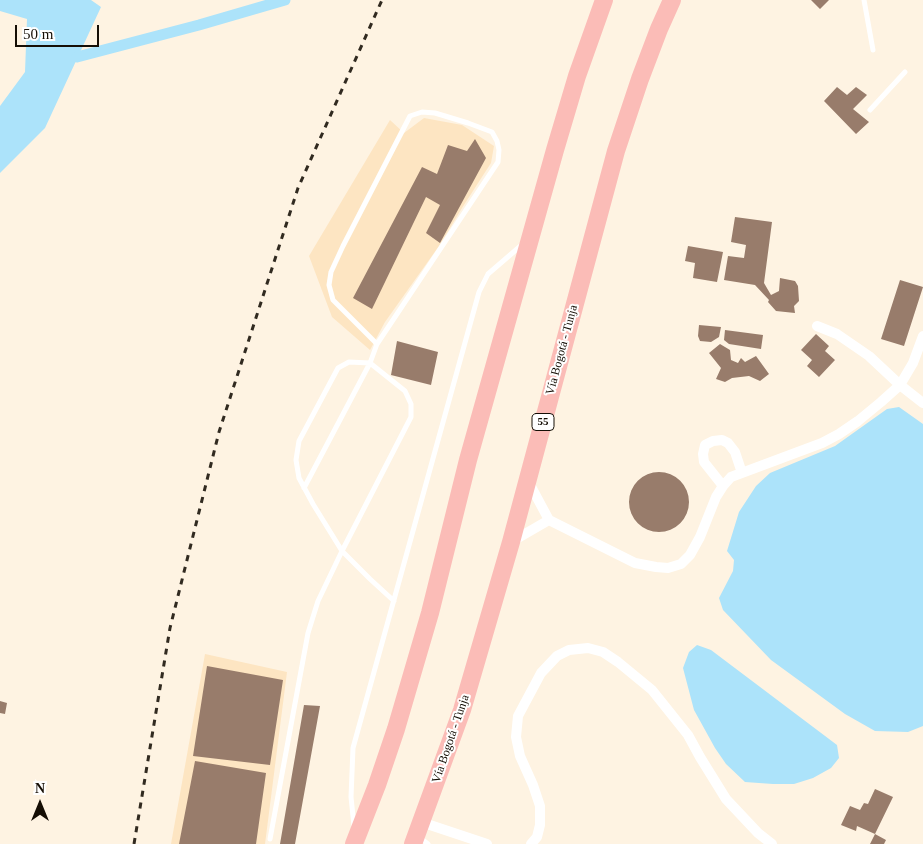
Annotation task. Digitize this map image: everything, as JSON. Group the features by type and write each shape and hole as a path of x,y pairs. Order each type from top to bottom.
{"highway":[{"path":"355,842 396,729 430,613 468,460 532,236 554,150 577,76 604,0"},
{"name":"Vía Bogotá - Tunja","path":"420,836 462,710 511,542 616,151 640,79 672,0"}],"street":[{"path":"817,326 837,334 869,356 900,385 923,403"},
{"path":"527,479 550,520 635,563 656,568 668,568 681,564 690,555 700,538 716,497 731,477 822,444 839,434 900,385 913,363 923,336"},
{"path":"723,486 704,462 705,445 713,441 722,440 728,444 735,452 742,473"},
{"path":"511,542 550,520"},
{"path":"531,844 537,837 540,825 540,806 520,756 516,737 518,716 542,673 557,656 569,650 588,648 603,652 652,690 688,735 726,799 772,844"},
{"path":"420,836 487,844"}],"lane":[{"path":"864,0 873,50"},
{"path":"870,110 904,72"},
{"path":"304,488 370,363 377,344 498,162 498,141 492,132 435,113 422,112 410,116 343,246 331,272 329,285 333,300 377,344"},
{"path":"355,842 351,797 353,748 479,292 488,274 532,236"},
{"path":"270,839 308,633 318,601 342,551 411,417 411,404 406,391 370,363 349,362 338,368 299,441 296,460 299,478 342,551 394,601"}],"shaded area":[{"path":"424,118 462,125 494,146 491,163 439,246 385,322 370,350 332,317 309,256 390,120 404,133"},
{"path":"205,654 287,672 265,844 171,844"}],"water":[{"path":"0,0 91,0 101,7 45,128 0,173 0,106 25,72 27,19 0,11"},
{"path":"899,407 923,424 923,726 908,732 875,731 845,714 771,660 723,610 719,598 733,571 734,560 727,551 739,512 756,486 770,473 835,446 887,409"},
{"path":"697,645 711,650 837,745 839,758 831,768 813,778 794,784 745,782 726,764 694,710 683,668 689,652"}],"building":[{"path":"811,0 829,0 820,9"},
{"path":"837,87 847,95 856,87 867,95 853,109 869,122 856,134 824,101"},
{"path":"475,139 486,158 440,243 426,233 440,205 426,197 372,309 353,298 422,167 437,174 448,145 467,151"},
{"path":"735,217 772,222 764,283 771,295 779,291 780,278 795,281 798,286 799,301 794,306 795,313 776,311 755,285 724,280 728,256 744,258 746,245 731,242"},
{"path":"688,246 723,252 717,282 693,278 695,263 685,261"},
{"path":"900,280 923,287 904,346 881,339"},
{"path":"699,325 721,327 719,337 711,342 700,341 698,336"},
{"path":"725,330 763,335 761,349 729,344 724,340"},
{"path":"816,334 829,346 825,351 835,360 819,377 807,366 812,360 801,350"},
{"path":"397,341 438,352 431,385 391,375"},
{"path":"720,344 730,350 731,360 738,363 741,358 745,362 756,356 769,374 760,381 749,376 732,378 725,382 716,379 721,368 709,353"},
{"path":"653,472 665,472 676,477 684,485 689,496 687,514 676,527 665,532 653,532 642,527 634,519 629,508 629,496 634,485 642,477"},
{"path":"207,666 283,680 270,765 193,756"},
{"path":"0,701 7,703 5,714 0,713"},
{"path":"304,705 320,706 295,844 280,844"},
{"path":"195,761 266,773 256,844 179,844"},
{"path":"875,789 893,797 875,834 857,826 856,831 841,825 850,806 860,810 864,803 868,804"},
{"path":"875,834 886,840 884,844 870,844"}],"waterway":[{"path":"77,57 285,0"}],"railway":[{"path":"134,844 170,628 219,432 298,188 382,0"}]}
